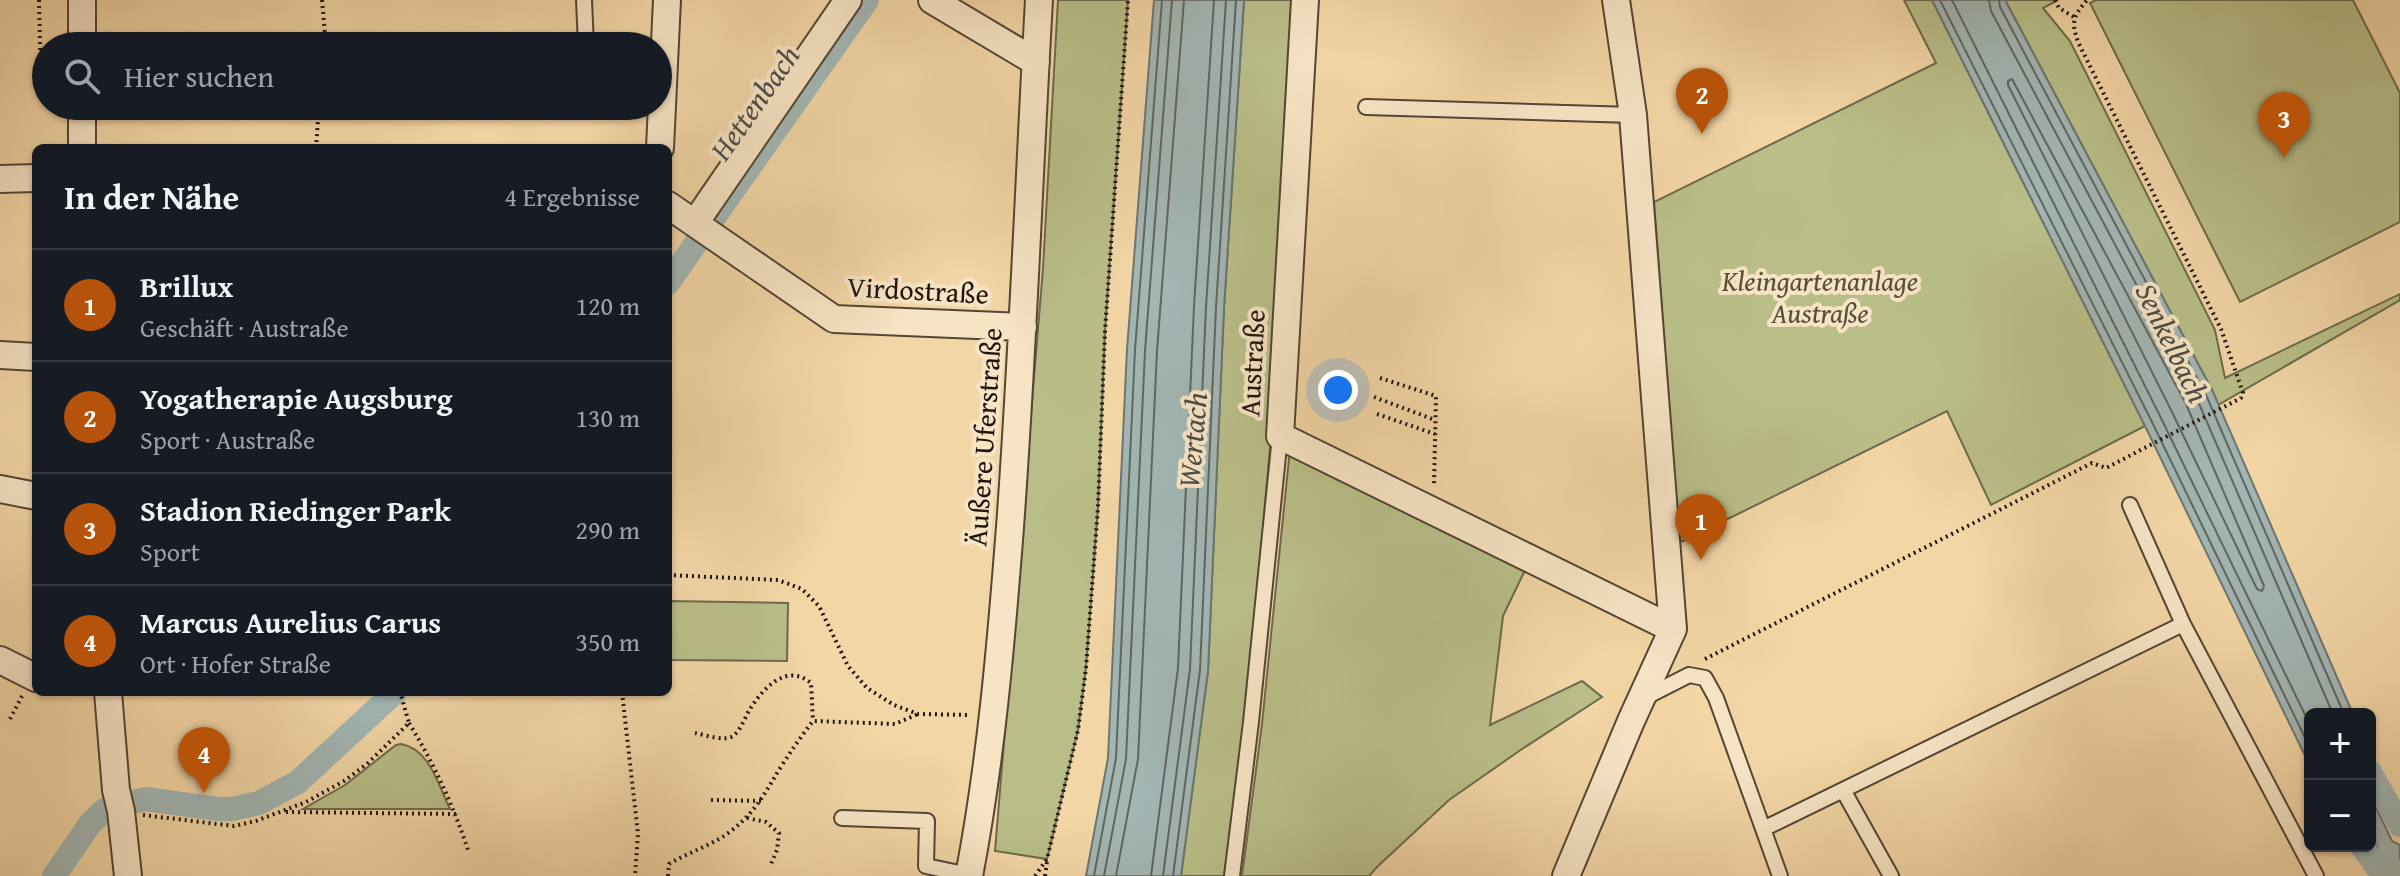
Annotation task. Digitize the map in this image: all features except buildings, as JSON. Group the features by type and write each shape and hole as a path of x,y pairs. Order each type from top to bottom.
{"street":[{"path":"82,0 82,32"},
{"path":"665,32 667,0"},
{"path":"695,223 848,0"},
{"path":"932,0 1036,62"},
{"name":"Äußere Uferstraße","path":"969,875 994,714 1023,327 1039,0"},
{"name":"Austraße","path":"1305,0 1280,436 1673,629"},
{"path":"1566,876 1673,629 1633,115 1616,0"},
{"path":"82,120 82,144"},
{"path":"660,144 661,120"},
{"path":"0,179 32,178"},
{"name":"Virdostraße","path":"672,208 834,319 1023,327"},
{"path":"0,355 32,357"},
{"path":"0,489 32,495"},
{"path":"0,660 32,676"},
{"path":"108,696 128,876"}],"lane":[{"path":"584,0 585,32"},
{"path":"1366,107 1633,115"},
{"path":"946,318 987,319 995,325 1023,327"},
{"path":"1232,876 1280,436"},
{"path":"2130,505 2183,624 2316,876"},
{"path":"1763,829 2183,624"},
{"path":"1641,700 1689,675 1705,678 1716,698 1780,876"},
{"path":"1843,790 1891,876"},
{"path":"842,818 927,821 926,866 969,875"}],"path":[{"path":"39,0 40,32"},
{"path":"322,0 325,32"},
{"path":"1045,876 1078,730 1086,668 1128,0"},
{"path":"2055,0 2059,8 2074,17"},
{"path":"1689,675 1703,659 2080,469 2092,463 2106,468 2241,398 2243,393 2221,329 2078,42 2074,17 2087,0"},
{"path":"1682,80 1699,119"},
{"path":"316,144 318,120"},
{"path":"1380,378 1436,396 1433,511"},
{"path":"1374,397 1435,420"},
{"path":"1377,414 1435,434"},
{"path":"672,575 778,580 802,589 819,606 848,666 867,688 894,705 918,714 994,714"},
{"path":"668,876 669,864 727,834 762,801 784,762 813,721 811,683 802,676 790,674 777,679 752,705 735,735 725,739 695,733"},
{"path":"402,696 409,723 434,764 468,850"},
{"path":"622,696 638,834 635,876"},
{"path":"813,721 895,724 918,714"},
{"path":"118,800 234,826 256,821 327,792 367,764 409,723"},
{"path":"711,800 762,801"},
{"path":"283,812 456,814"},
{"path":"747,818 766,822 779,833 771,864"},
{"path":"1035,876 1047,859"}],"green space":[{"path":"1058,0 1128,0 1086,668 1078,730 1047,859 995,851 1043,268"},
{"path":"1244,0 1298,0 1271,436 1246,721 1224,876 1181,876 1208,671 1224,308"},
{"name":"Kleingartenanlage Austraße","path":"1904,0 1932,0 2145,426 1991,505 1947,411 1679,543 1654,202 1936,63"},
{"path":"2005,0 2058,0 2043,8 2070,41 2215,330 2225,378 2400,294 2400,300 2218,405"},
{"path":"2096,0 2353,0 2400,93 2400,222 2240,302 2090,3"},
{"path":"1290,449 1527,566 1503,616 1490,725 1582,681 1602,697 1449,800 1369,876 1242,876 1262,724"},
{"path":"672,601 788,603 787,661 672,660"},
{"path":"401,744 411,747 426,760 450,809 303,809 345,785"}],"water":[{"name":"Wertach","path":"1154,0 1244,0 1224,308 1208,671 1181,876 1086,876 1108,758 1127,349"},
{"path":"1932,0 2005,0 2213,392 2350,708 2304,708 2304,754 2145,426"},
{"path":"2376,808 2392,841 2400,845 2400,876 2375,876 2378,849"}],"waterway":[{"name":"Hettenbach","path":"672,277 867,0"},
{"name":"Hettenbach","path":"54,876 90,824 104,810 145,799 218,809 259,803 298,782 391,696"},
{"name":"Senkelbach","path":"2375,780 2400,825"},
{"name":"Senkelbach","path":"2366,852 2377,867 2400,872"}],"place":[{"name":"Yogatherapie Augsburg","path":"1702,134"},
{"name":"Stadion Riedinger Park","path":"2284,158"},
{"name":"Brillux","path":"1701,560"},
{"name":"Marcus Aurelius Carus","path":"204,793"}]}
